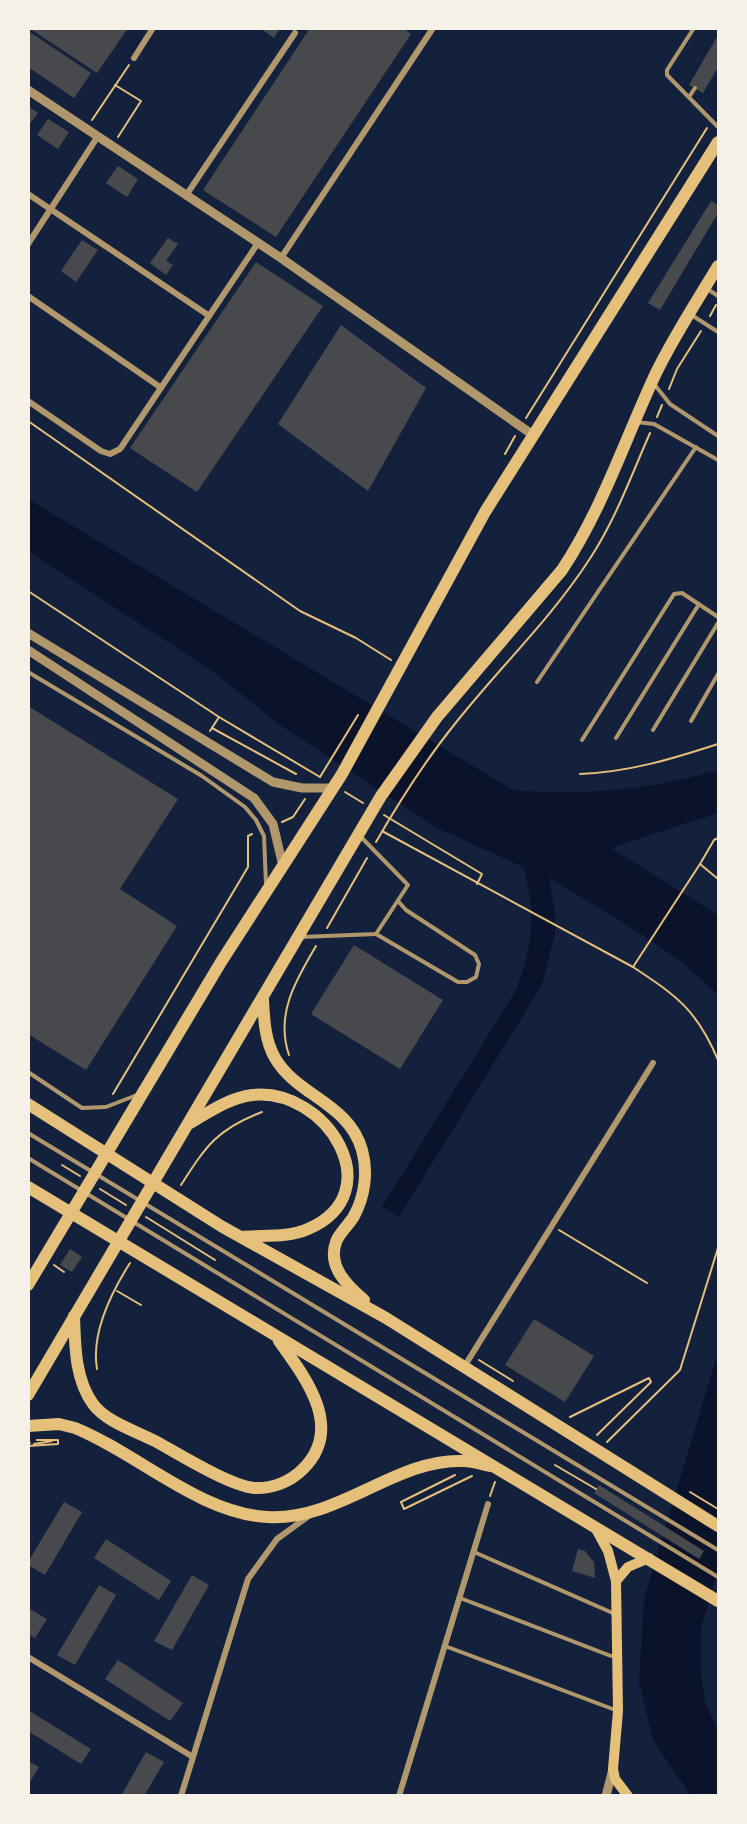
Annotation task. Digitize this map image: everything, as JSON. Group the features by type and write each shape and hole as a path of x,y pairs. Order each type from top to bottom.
{"main road":[{"path":"28,1285 221,962 283,867 338,789 342,774 391,688 485,512 718,142"},
{"path":"28,1395 263,1000 381,796 436,717 562,570 594,516 653,380 718,266"},
{"path":"263,1000 266,1033 276,1060 296,1080 337,1110 351,1126 361,1146 366,1165 364,1188 355,1215 336,1242 335,1261 342,1279 386,1318"},
{"path":"190,1123 235,1099 272,1095 306,1108 324,1121 345,1154 346,1183 341,1200 328,1217 297,1233 240,1237"},
{"path":"28,1104 221,1226 386,1318 718,1526"},
{"path":"28,1187 276,1337 649,1557 718,1601"},
{"path":"74,1316 78,1369 85,1390 97,1409 218,1474 253,1488 274,1487 295,1477 313,1457 321,1432 321,1415 314,1392 276,1337"},
{"path":"28,1426 59,1424 81,1430 194,1493 240,1512 267,1517 313,1513 419,1468 463,1461 499,1468"},
{"path":"594,1525 608,1551 616,1581 618,1711 613,1769 615,1779 628,1796"},
{"path":"616,1581 634,1563 649,1557"}],"street":[{"path":"134,58 153,28"},
{"path":"281,258 430,29"},
{"path":"187,194 295,33"},
{"path":"28,90 281,258 533,435"},
{"path":"28,244 98,136"},
{"path":"28,194 208,315"},
{"path":"28,401 101,451 110,454 120,449 258,243"},
{"path":"28,296 160,387"},
{"path":"28,633 262,776 286,786 338,789"},
{"path":"28,650 254,798 273,824 283,867"},
{"path":"464,1367 653,1062"},
{"path":"399,1796 488,1504"},
{"path":"181,1796 248,1579 277,1539 313,1513"},
{"path":"28,1657 193,1757"},
{"path":"606,1796 613,1769"}],"lane":[{"path":"694,28 667,70 669,80 718,127"},
{"path":"689,97 695,88"},
{"path":"705,288 718,296"},
{"path":"690,314 718,332"},
{"path":"653,380 670,404 718,436"},
{"path":"635,422 654,424 718,460"},
{"path":"537,682 696,447"},
{"path":"582,740 674,594 682,594 718,617"},
{"path":"616,738 699,604"},
{"path":"654,730 718,623"},
{"path":"28,672 201,776 245,807 256,820 264,836 267,855 266,893"},
{"path":"691,721 718,674"},
{"path":"359,834 408,885 376,934"},
{"path":"300,937 376,934 458,982 468,982 476,977 479,964 475,955 406,910 398,901"},
{"path":"28,1072 82,1108 106,1107 146,1091"},
{"path":"28,1132 718,1550"},
{"path":"28,1158 718,1577"},
{"path":"473,1551 617,1615"},
{"path":"459,1597 611,1656"},
{"path":"444,1646 618,1711"}],"path":[{"path":"86,129 134,58"},
{"path":"112,146 141,101 115,85"},
{"path":"28,421 300,611 356,638 391,660"},
{"path":"28,591 219,717 322,778"},
{"path":"293,817 359,713"},
{"path":"219,717 212,728 313,786"},
{"path":"396,808 453,725"},
{"path":"580,774 613,772 647,766 718,744"},
{"path":"338,789 372,808"},
{"path":"382,814 482,874 477,885"},
{"path":"382,831 477,885 633,968 682,1001 702,1025 718,1060"},
{"path":"106,1107 248,867 248,836"},
{"path":"633,968 714,840 718,838"},
{"path":"700,864 718,879"},
{"path":"59,1163 89,1182"},
{"path":"99,1188 129,1207"},
{"path":"139,1213 219,1262"},
{"path":"552,1226 647,1283"},
{"path":"607,1442 680,1370 718,1248"},
{"path":"116,1291 141,1305"},
{"path":"568,1418 649,1378 651,1382 597,1435"},
{"path":"28,1439 38,1445"},
{"path":"29,1445 58,1444 58,1440 37,1440"},
{"path":"29,1445 56,1441"},
{"path":"555,1465 596,1490"},
{"path":"488,1504 499,1468"},
{"path":"464,1470 400,1502 404,1509 467,1477"}],"water":[{"path":"28,499 513,790 591,792 617,790 668,782 718,770 718,813 611,848 718,915 718,995 680,961 659,946 549,878 555,913 555,933 542,985 399,1217 382,1207 516,990 526,959 531,929 530,899 523,867 437,828 280,725 211,670 29,552"},
{"path":"718,1352 718,1571 701,1627 701,1673 705,1702 718,1731 718,1795 690,1795 653,1740 639,1682 644,1599"}],"building":[{"path":"29,28 128,28 97,73"},
{"path":"260,28 280,28 274,38"},
{"path":"310,28 403,28 411,34 276,237 203,190"},
{"path":"28,31 91,73 74,98 28,67"},
{"path":"718,35 718,67 703,93 689,85"},
{"path":"28,106 38,113 28,126"},
{"path":"48,119 69,132 58,149 37,135"},
{"path":"118,166 138,179 127,197 106,183"},
{"path":"711,201 718,205 718,213 660,310 648,303"},
{"path":"168,238 178,244 166,261 173,265 166,275 150,263"},
{"path":"82,240 98,250 76,282 61,271"},
{"path":"256,262 323,306 197,492 130,448"},
{"path":"341,325 426,388 368,491 278,424"},
{"path":"28,706 178,799 120,889 177,926 86,1070 28,1034"},
{"path":"354,945 443,1000 400,1069 311,1014"},
{"path":"70,1249 82,1257 72,1272 60,1265"},
{"path":"534,1319 594,1356 565,1402 505,1365"},
{"path":"599,1485 704,1551 699,1559 594,1493"},
{"path":"64,1502 82,1512 45,1575 28,1565 28,1562"},
{"path":"106,1539 171,1581 159,1600 94,1558"},
{"path":"578,1549 585,1551 594,1562 595,1578 572,1571"},
{"path":"192,1575 209,1585 172,1650 154,1641"},
{"path":"99,1585 116,1595 75,1665 57,1655"},
{"path":"28,1608 47,1619 35,1638 28,1634"},
{"path":"118,1660 183,1703 170,1721 105,1679"},
{"path":"28,1710 91,1749 81,1764 28,1731"},
{"path":"146,1752 164,1762 144,1796 121,1796"},
{"path":"28,1761 39,1767 28,1785"}]}
